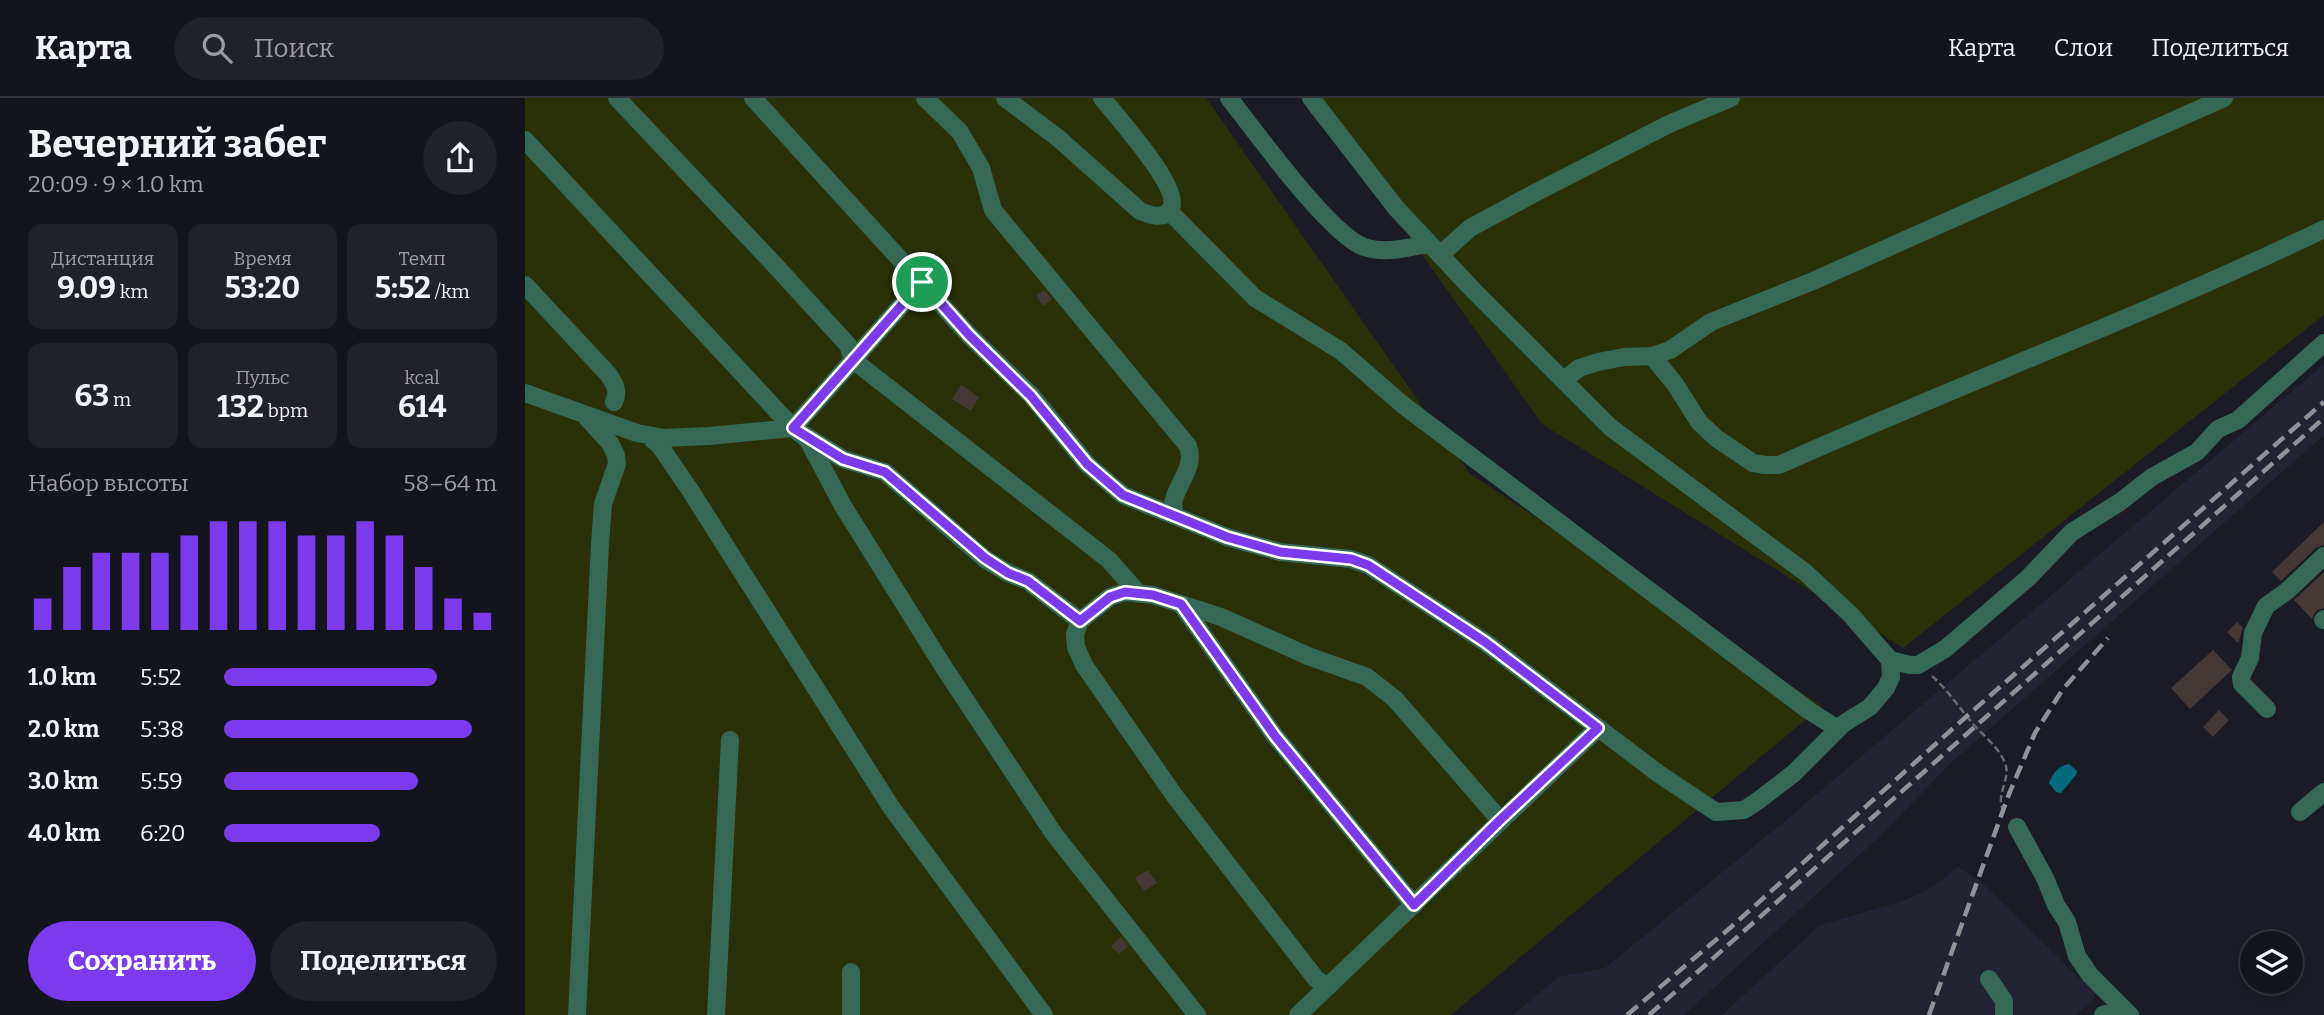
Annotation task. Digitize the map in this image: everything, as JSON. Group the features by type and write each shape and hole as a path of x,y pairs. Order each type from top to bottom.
{"street":[{"path":"617,98 848,345 853,360 1109,560 1138,593"},
{"path":"753,98 969,335 1031,396 1087,464 1123,495 1227,537 1280,552 1351,559 1368,565 1485,642 1695,799 1716,812 1744,810 1794,773 1838,729 1870,707 1886,688 1891,677 1890,660 1851,615 1806,573 1610,427 1396,208 1311,98"},
{"path":"925,98 960,132 981,168 993,210 1188,446 1190,464 1174,501 1174,515"},
{"path":"1005,98 1058,138 1140,211 1159,216 1169,211 1173,202 1172,192 1163,176 1103,98"},
{"path":"1229,98 1314,203 1350,238 1365,247 1379,249 1434,249 1531,195 1669,124 1731,98"},
{"path":"1564,380 1579,368 1598,362 1652,356 1670,350 1711,322 1813,281 2224,98"},
{"path":"525,140 793,428 809,440 843,506 943,666 1054,834 1197,1015"},
{"path":"1169,211 1255,298 1341,351 1414,412 1808,710 1838,729"},
{"path":"1652,356 1675,384 1699,422 1716,438 1753,463 1779,465 2259,261 2324,229"},
{"path":"793,428 922,282"},
{"path":"525,285 608,374 616,387 617,396 614,402"},
{"path":"1890,660 1918,665 1945,649 2028,579 2072,532 2152,478 2197,452 2218,429 2238,419 2324,343"},
{"path":"525,393 585,415 664,438 793,428 843,459 885,472 985,558 1008,573 1028,581 1080,621"},
{"path":"577,1015 600,544 603,504 617,464 616,454 610,443 585,415"},
{"path":"648,435 660,446 690,490 891,807 1044,1015"},
{"path":"2267,709 2242,684 2241,677 2251,658 2253,633 2266,606 2287,591 2324,556"},
{"path":"1327,986 1316,979 1174,795 1084,665 1076,646 1075,634 1080,621 1110,597 1125,592 1153,595 1221,617 1308,656 1367,677 1395,699 1500,820"},
{"path":"1181,604 1275,736 1414,905"},
{"path":"1298,1015 1598,728"},
{"path":"716,1015 730,740"},
{"path":"2300,812 2324,792"},
{"path":"2017,827 2067,922 2077,956 2113,1010 2130,1015"},
{"path":"851,972 851,1015"},
{"path":"1989,979 2004,1001 2004,1015"}],"path":[{"path":"1918,665 1936,680 2005,762 2007,770 2000,794 2003,811 2017,827"}],"shaded area":[{"path":"2324,364 2324,435 1952,762 1878,838 1684,1015 1513,1015 1558,977 1605,968 1785,821"},
{"path":"1958,867 1982,883 2095,993 2094,999 2076,1015 1722,1015 1820,925 1903,901 1931,888"}],"green space":[{"path":"525,98 1206,98 1469,473 1822,706 1451,1015 525,1015"},
{"path":"1311,98 2324,98 2324,315 1903,648 1542,424"}],"water":[{"path":"2069,764 2077,771 2076,775 2061,793 2056,792 2049,783 2059,768"}],"building":[{"path":"1044,290 1052,299 1043,306 1036,296"},
{"path":"961,385 979,397 971,411 952,399"},
{"path":"2324,522 2324,545 2316,548 2281,581 2272,572"},
{"path":"2324,572 2324,608 2316,611 2312,619 2294,600"},
{"path":"2237,622 2243,628 2238,643 2227,632"},
{"path":"2213,650 2232,670 2190,709 2171,688"},
{"path":"2219,710 2229,720 2213,737 2203,727"},
{"path":"1148,870 1157,883 1144,891 1135,878"},
{"path":"1121,937 1128,946 1119,954 1111,946"}],"railway":[{"path":"1627,1015 1730,928 2324,402"},
{"path":"1649,1015 2324,418"},
{"path":"1929,1015 2009,794 2035,733 2063,689 2108,638"}],"route":[{"path":"922,282 969,335 1031,396 1087,464 1123,495 1227,537 1280,552 1351,559 1368,565 1485,642 1598,728 1414,905 1275,736 1181,604 1153,595 1125,592 1110,597 1080,621 1028,581 1008,573 985,558 885,472 843,459 793,428 922,282"}]}
